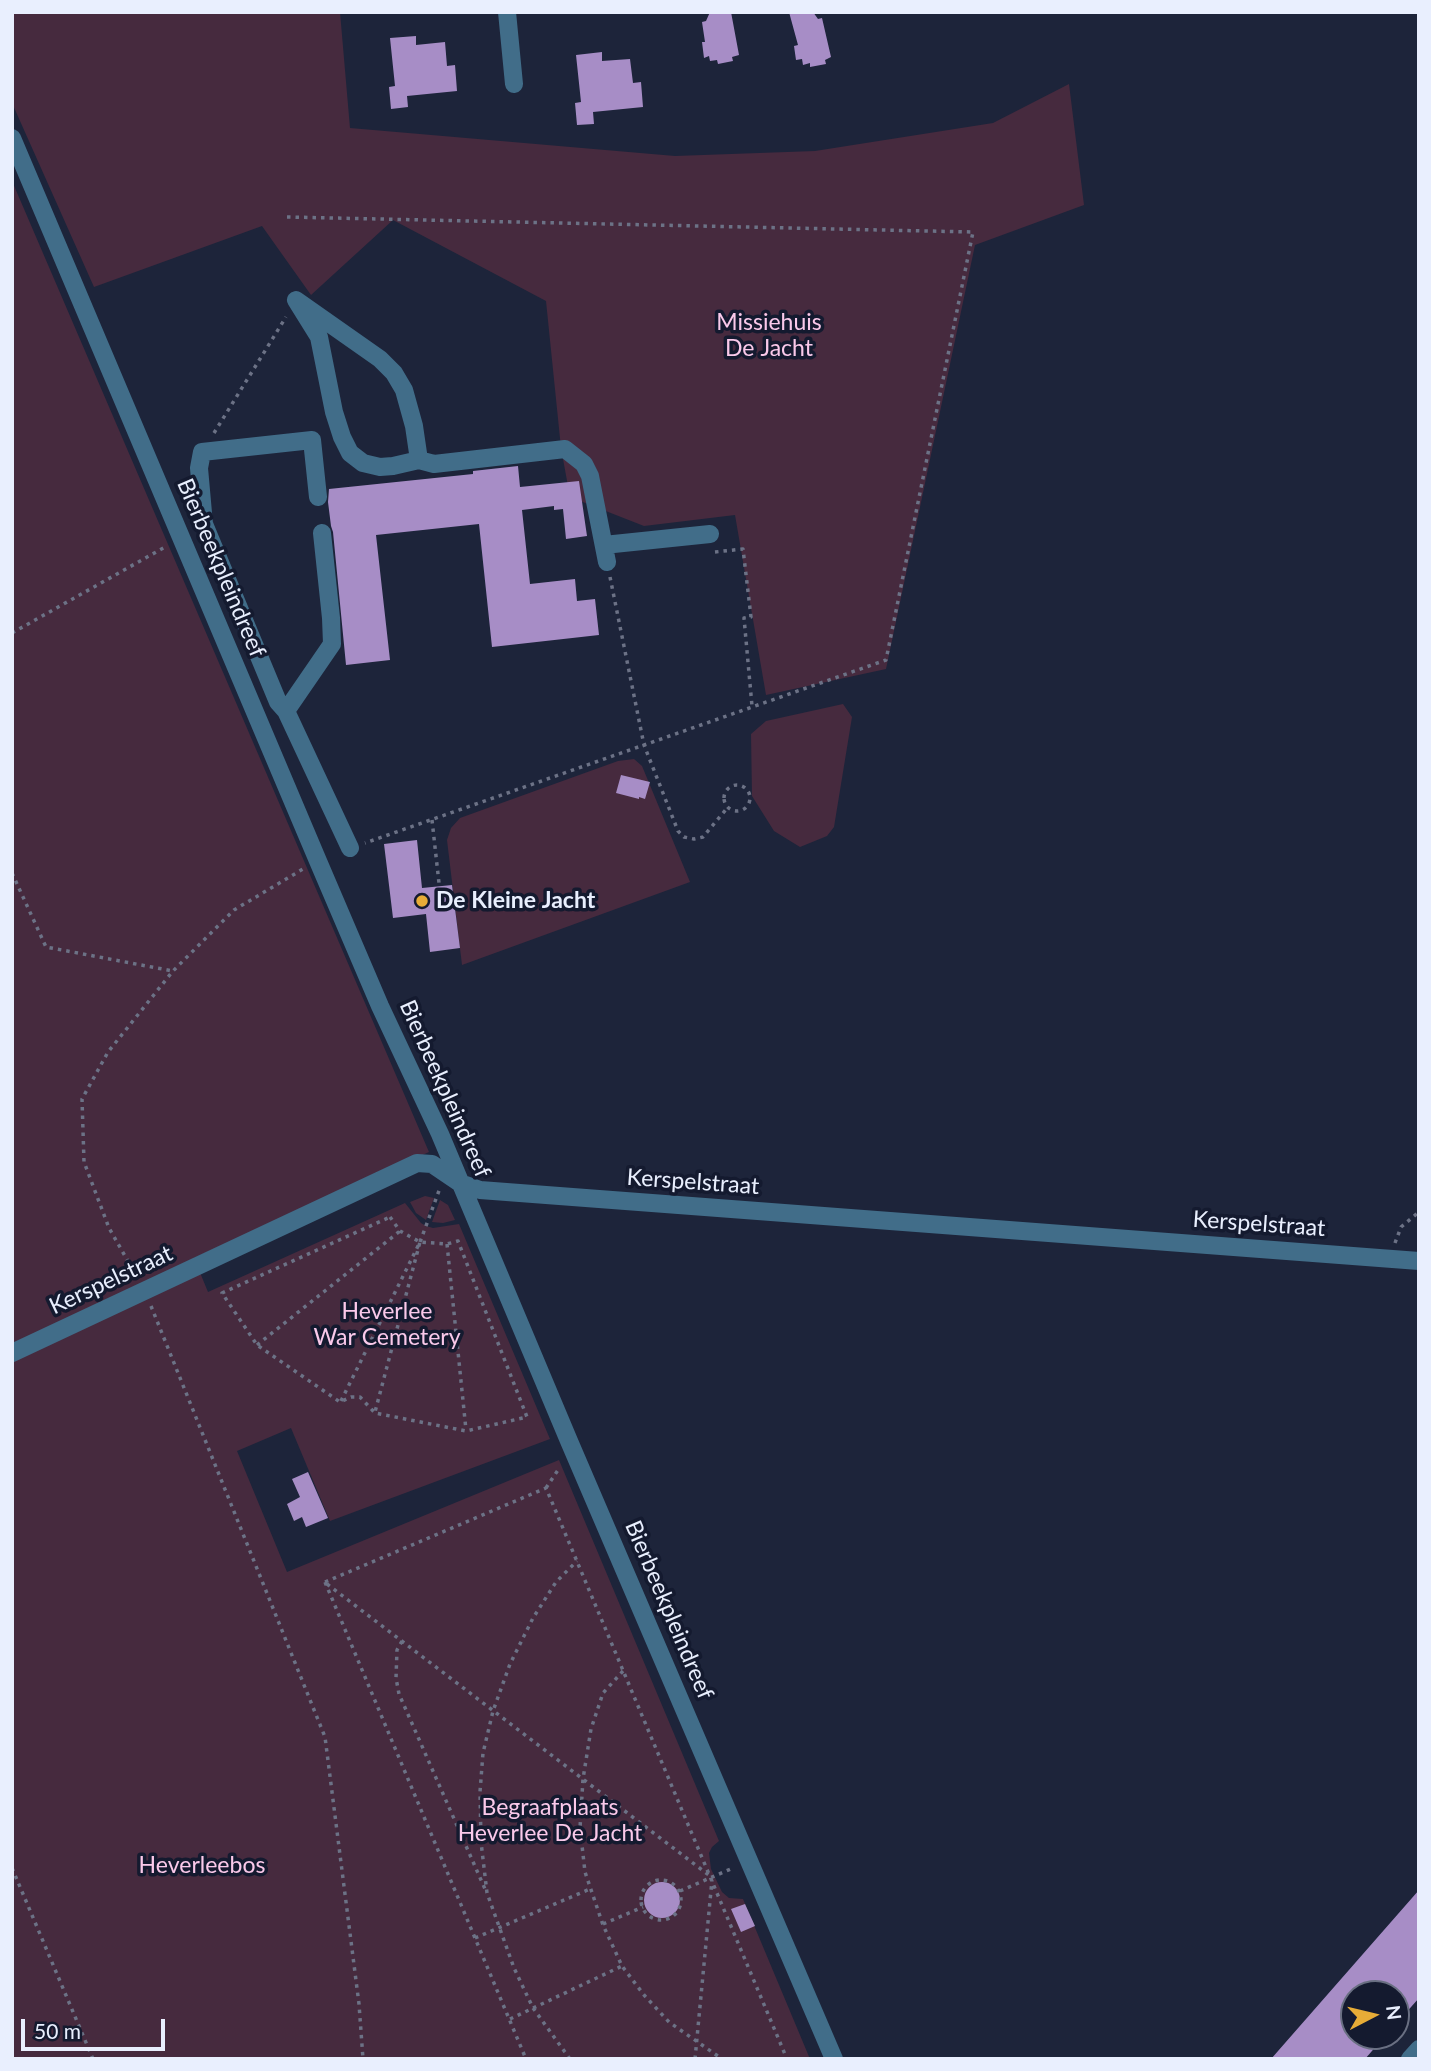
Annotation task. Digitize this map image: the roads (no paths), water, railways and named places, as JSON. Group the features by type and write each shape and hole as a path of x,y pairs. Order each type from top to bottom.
{"street":[{"path":"507,12 514,84"},
{"name":"Bierbeekpleindreef","path":"12,138 453,1178 834,2059"},
{"path":"419,460 414,426 404,390 394,373 380,359 296,300 319,337 334,412 350,453 363,463 393,467 419,460 434,464 565,449 584,464 590,476 605,554 710,534"},
{"path":"318,497 312,440 202,452 199,468 204,524 278,702 286,711 350,848"},
{"path":"286,711 332,644 322,533"},
{"name":"Kerspelstraat","path":"12,1353 417,1163 432,1164 453,1178 480,1190 1419,1261"},
{"path":"1410,2059 1419,2049"}],"place":[{"name":"De Kleine Jacht","path":"422,901"}],"park label":[{"name":"Missiehuis De Jacht","path":"769,336"},
{"name":"Heverlee War Cemetery","path":"387,1325"},
{"name":"Begraafplaats Heverlee De Jacht","path":"550,1821"},
{"name":"Heverleebos","path":"202,1866"}]}
